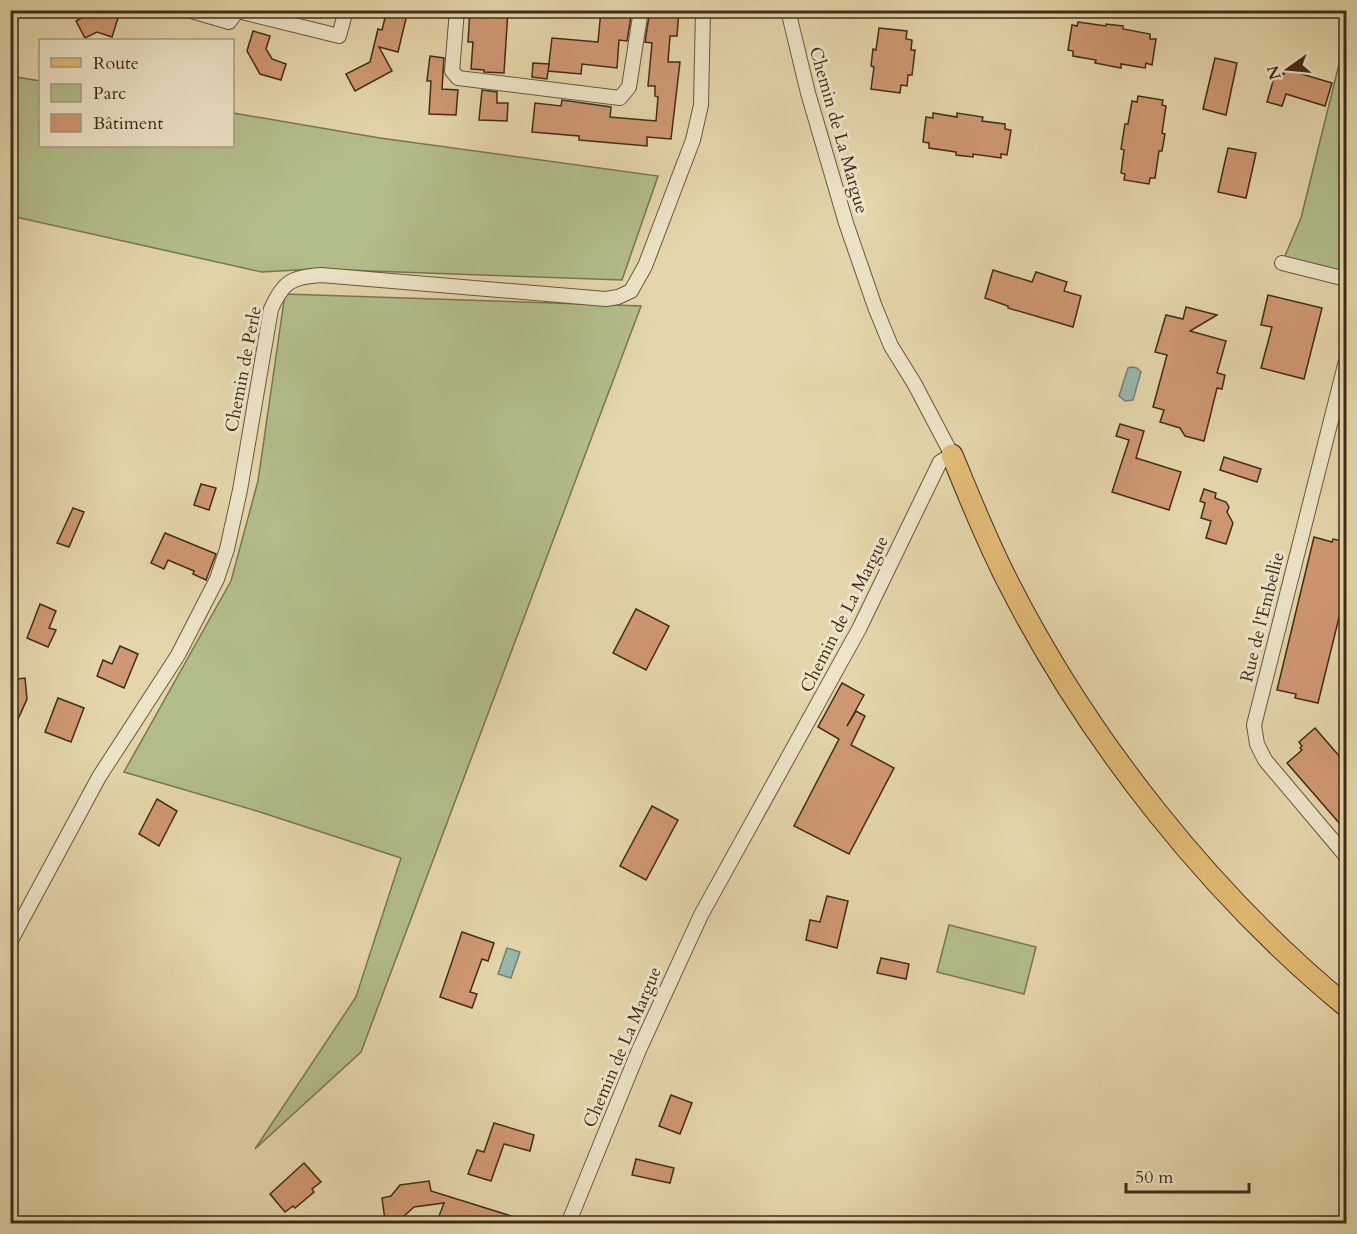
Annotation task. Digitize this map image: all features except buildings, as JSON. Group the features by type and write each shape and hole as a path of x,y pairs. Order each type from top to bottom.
{"main road":[{"path":"951,455 1008,583 1057,670 1108,749 1176,835 1243,910 1317,982 1347,1006"}],"street":[{"path":"188,10 229,22 238,11 339,36 346,10"},
{"path":"457,10 452,71 459,78 620,98 629,87 641,10"},
{"name":"Chemin de Perle","path":"10,942 99,777 178,655 217,579 227,549 240,490 271,309 279,291 289,281 301,276 321,274 606,299 631,291 645,266 693,140 701,105 703,10"},
{"name":"Chemin de La Margue","path":"568,1224 639,1050 701,915 859,629 940,462 951,455 914,383 891,346 874,307 846,223 788,10"},
{"path":"1282,263 1347,279"},
{"name":"Rue de l'Embellie","path":"1347,361 1254,724 1257,744 1265,760 1347,856"}],"green space":[{"path":"1346,36 1346,279 1282,263 1301,218"},
{"path":"10,76 39,81 39,147 234,147 234,113 380,138 658,176 622,280 315,269 262,272 11,216"},
{"path":"285,294 641,306 361,1052 255,1149 356,997 401,858 260,812 124,772 231,581 258,481"},
{"path":"949,925 1036,947 1024,994 937,972"}],"water":[{"path":"1132,367 1141,372 1133,400 1125,401 1119,396 1128,368"},
{"path":"507,948 520,952 511,978 498,974"}]}
